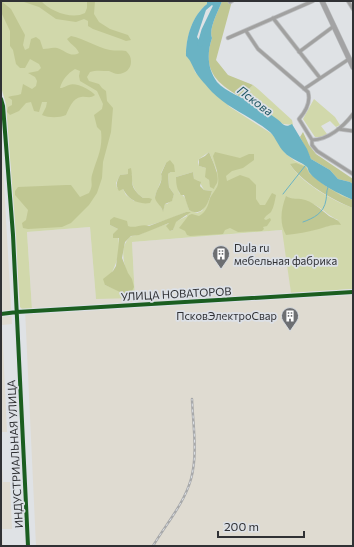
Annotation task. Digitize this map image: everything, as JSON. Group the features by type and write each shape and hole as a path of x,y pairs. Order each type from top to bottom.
{"main road":[{"path":"322,1 353,67"}],"street":[{"path":"228,38 313,1"},
{"path":"348,1 353,9"},
{"path":"273,18 320,78"},
{"path":"299,52 334,26"},
{"path":"246,31 258,49 309,95 309,101 304,114 299,119 312,140 312,145 317,151 353,174"},
{"path":"304,89 349,59"},
{"name":"ИНДУСТРИАЛЬНАЯ УЛИЦА","path":"1,99 3,106 10,191 28,546"},
{"path":"312,140 322,138 338,129 353,114"},
{"path":"338,129 353,131"},
{"name":"УЛИЦА НОВАТОРОВ","path":"1,314 353,292"}],"shaded area":[{"path":"1,149 12,324 2,325 7,432 1,432"},
{"path":"90,227 96,298 135,297 132,242 283,230 291,292 353,289 353,546 36,546 25,309 32,308 27,232"},
{"path":"1,450 3,482 10,482 12,529 2,529 3,546 1,546"}],"green space":[{"path":"1,1 207,1 207,4 197,15 191,28 187,42 186,56 192,61 195,72 230,107 273,135 285,153 295,161 306,166 310,173 340,194 353,200 347,199 315,177 290,164 309,184 336,201 353,208 353,289 291,293 282,230 132,242 135,298 96,299 90,227 27,232 32,309 22,309 20,307 6,104 1,87","holes":["209,152 217,171 210,183 206,173 206,168 199,166 199,159","166,163 174,172 168,174 169,187 174,194 172,200 165,204 163,211 155,196 162,178 161,173","193,172 194,180 199,181 204,190 212,191 210,198 202,211 197,213 189,210 185,198 179,193 176,177","132,174 133,185 137,193 143,198 149,198 134,201 126,195 123,189 117,188 116,183 120,175","286,197 314,204 338,220 327,226 309,231","186,212 187,216 175,222 173,230 170,231 170,223 141,234 131,236 127,241 123,254 127,272 132,283 130,295 105,285 115,266 119,246 118,229 110,225 137,228 175,217"]},
{"path":"1,1 11,9 25,35 23,45 25,50 29,48 31,39 36,37 40,40 43,49 57,48 73,55 79,53 67,39 71,36 105,49 126,51 130,57 130,67 123,73 118,74 109,71 94,71 90,72 87,77 89,81 99,84 106,91 107,101 113,108 111,132 103,162 102,178 97,193 89,205 71,223 62,227 23,228 22,223 26,220 28,210 15,195 15,191 18,187 71,185 80,197 89,193 92,175 101,143 101,131 97,127 94,115 102,109 103,104 97,91 80,81 80,71 75,69 62,82 60,88 72,84 87,89 95,95 92,97 81,97 76,99 66,115 60,117 48,117 42,115 47,102 42,102 39,112 34,111 31,102 26,103 19,111 10,115 7,112 8,107 12,105 12,100 8,97 21,94 23,84 32,89 36,86 37,81 35,77 28,73 38,71 41,68 39,64 30,59 25,68 20,68 16,64 13,50 10,46 10,31 1,12"},
{"path":"21,1 41,1 55,11 68,15 80,15 85,13 87,1 95,1 94,14 99,22 110,29 128,35 131,40 126,41 93,29 88,26 88,21 84,19 76,22 56,19 39,7"},
{"path":"222,1 232,1 216,60 228,75 253,85 248,90 246,100 220,83 214,76 211,69 209,50 212,38 211,30"},
{"path":"253,85 292,120 293,125 283,124 259,106 246,100 248,90"},
{"path":"314,99 335,117 340,125 336,127 330,121 321,126 327,134 323,137 315,137 303,119"},
{"path":"303,132 309,145 316,154 353,179 353,184 338,179 330,170 311,159 300,137"},
{"path":"209,152 218,180 214,189 210,187 209,180 205,177 206,168 199,166 199,159"},
{"path":"215,152 240,158 249,154 254,154 254,160 243,168 232,171 226,176 227,181 240,175 249,178 256,185 256,199 260,205 265,205 272,193 276,195 271,212 264,219 266,220 270,218 271,220 267,226 263,227 264,229 262,231 238,232 230,228 225,230 223,234 190,236 179,228 189,215 192,214 199,216 205,211 210,198 217,187 218,176 213,156"},
{"path":"170,160 174,165 175,172 168,174 169,187 174,194 172,201 165,204 163,212 155,198 155,195 162,177 161,174 166,163"},
{"path":"296,163 306,167 309,173 327,187 342,196 353,200 353,208 337,201 309,184 290,164"},
{"path":"131,168 133,187 143,198 152,199 150,203 138,202 128,196 123,189 119,191 117,183 120,175 128,174 128,169"},
{"path":"193,172 194,179 201,182 200,186 204,190 212,191 205,208 198,212 189,210 184,195 181,195 176,182 176,177"},
{"path":"286,196 309,202 337,220 341,225 332,225 307,232 286,235 282,226 282,216"},
{"path":"186,212 191,212 176,222 173,230 170,231 166,226 169,223 139,235 131,236 125,242 122,258 132,279 134,287 130,295 105,285 103,279 113,271 116,266 119,242 119,238 113,238 113,234 118,229 110,225 110,220 114,217 127,221 128,226 131,227 144,225 149,226"}],"water":[{"path":"207,1 222,1 211,30 212,38 209,49 211,71 217,82 231,93 254,104 283,124 287,126 292,124 307,149 311,159 330,170 338,179 353,184 353,200 318,181 309,172 307,167 289,157 284,152 270,132 219,98 212,92 195,71 186,56 187,42 191,27 197,15 207,4","holes":["212,5 215,9 205,25 205,34 199,40 197,37 206,10"]}],"waterway":[{"name":"Пскова","path":"200,44 204,30 218,1"},
{"path":"283,194 305,166"},
{"path":"303,222 315,217 321,212 325,205 328,187"}],"railway":[{"path":"153,546 184,497 191,479 195,450 192,399"}],"cycle path":[{"path":"1,99 3,106 13,235 28,546"},
{"path":"1,314 353,292"}],"place":[{"name":"Dula ru мебельная фабрика","path":"221,269"},
{"name":"ПсковЭлектроСвар","path":"290,331"}]}
